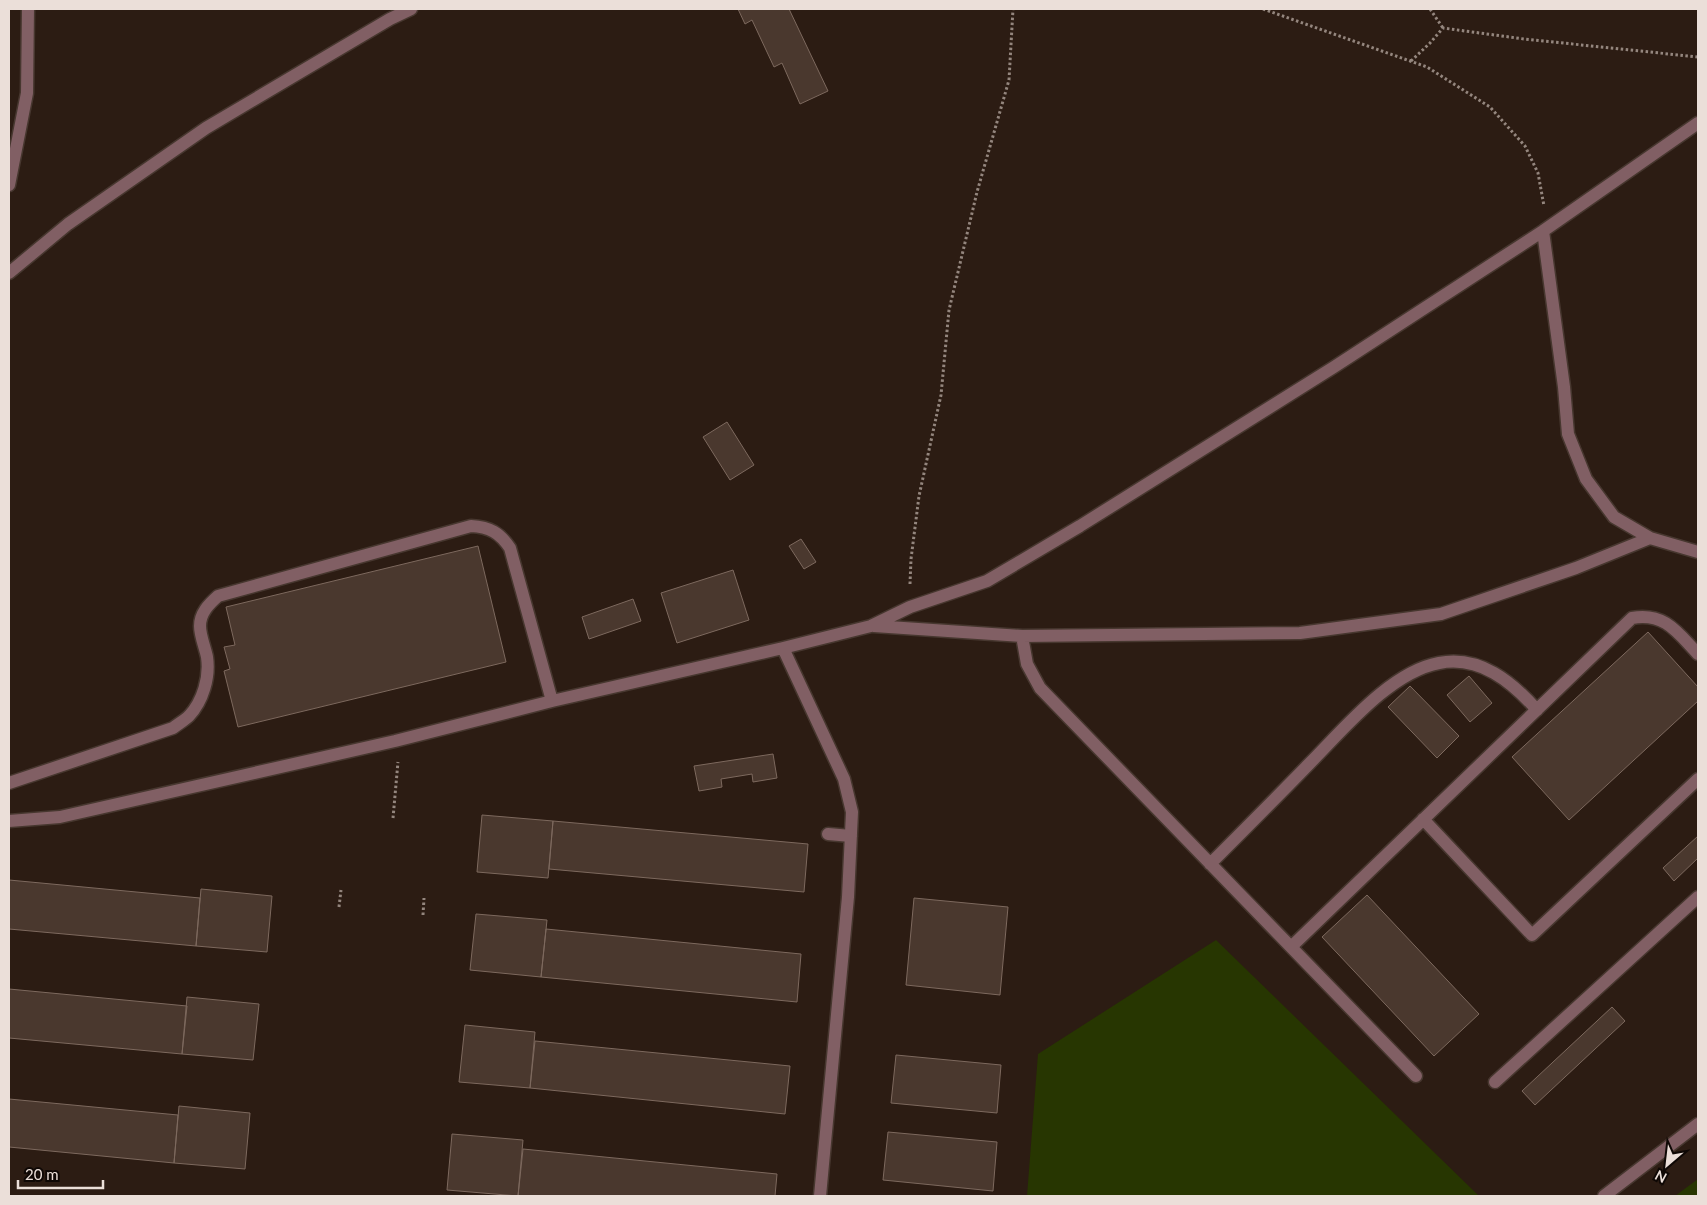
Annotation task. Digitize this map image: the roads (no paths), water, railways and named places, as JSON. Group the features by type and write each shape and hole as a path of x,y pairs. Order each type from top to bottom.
{"street":[{"path":"9,185 27,92 28,9"},
{"path":"9,273 68,224 206,128 390,19 411,9"},
{"path":"9,821 60,817 395,742 552,701 784,648 871,626 910,608 986,581 1080,526 1334,367 1543,231 1698,123"},
{"path":"1543,231 1564,387 1568,434 1586,479 1614,517 1650,538 1698,552"},
{"path":"9,783 173,728 189,716 200,700 206,681 207,659 200,626 203,614 209,604 218,596 472,526 483,526 494,531 503,538 510,548 552,701"},
{"path":"871,626 1022,636 1300,633 1442,614 1576,568 1650,538"},
{"path":"1291,947 1632,618 1643,616 1664,621 1673,627 1698,654"},
{"path":"1022,636 1027,664 1040,688 1416,1076"},
{"path":"784,648 844,779 852,812 848,897 820,1196"},
{"path":"1210,864 1381,692 1416,670 1440,662 1465,662 1489,669 1518,689 1537,710"},
{"path":"1424,819 1532,935 1698,779"},
{"path":"828,834 851,836"},
{"path":"1495,1082 1698,897"},
{"path":"1604,1196 1698,1124"}]}
